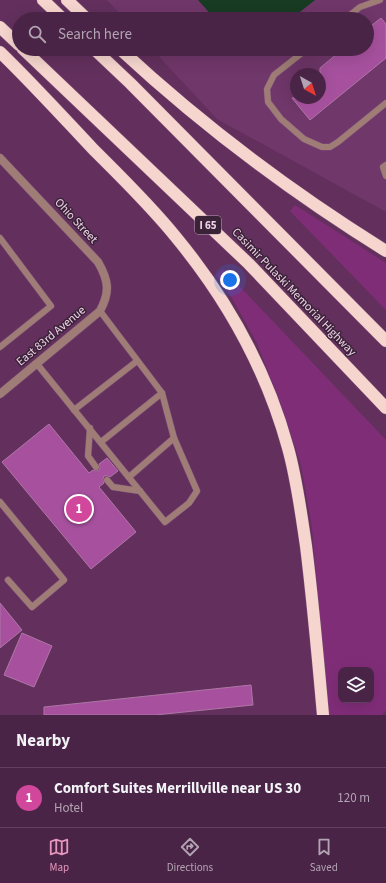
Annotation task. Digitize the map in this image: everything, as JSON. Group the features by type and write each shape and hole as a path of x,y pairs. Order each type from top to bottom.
{"highway":[{"path":"43,0 56,12"},
{"path":"67,0 80,12"},
{"path":"0,27 12,38"},
{"path":"0,52 174,234 220,295 243,334 276,408 295,475 302,515 310,582 323,715"},
{"name":"Casimir Pulaski Memorial Highway","path":"30,56 249,264 386,408"},
{"path":"101,56 386,341"},
{"path":"128,56 196,117 268,172 386,251"}],"street":[{"name":"Ohio Street","path":"0,158 98,262 107,281 105,301 100,311"},
{"name":"East 83rd Avenue","path":"0,394 100,311"}],"lane":[{"path":"354,12 360,7 380,0"},
{"path":"298,56 274,75 267,89 268,102 281,119 304,139 322,147 330,147 386,103"},
{"path":"386,165 383,168 386,176"},
{"path":"0,238 51,306 0,347"},
{"path":"37,364 165,522 189,503 197,491 174,438 162,393 100,311"},
{"path":"74,410 137,361"},
{"path":"101,442 162,393"},
{"path":"90,428 88,456 96,467"},
{"path":"129,478 174,438"},
{"path":"107,480 113,487 140,491"},
{"path":"0,502 64,580 32,607 8,580"}],"shaded area":[{"path":"107,0 386,0 386,212 217,119 158,56 374,56 374,12 118,12"},
{"path":"198,0 315,0 300,12 209,12"},
{"path":"295,205 386,263 386,310 290,211"},
{"path":"223,269 386,440 386,710 382,715 329,715 312,528 301,465 281,404 256,341 229,293 216,275"}],"building":[{"path":"381,18 386,24 386,58 310,120 297,104 326,104 326,68 320,68 335,56 374,56 374,24"},
{"path":"49,424 89,473 93,470 99,470 99,464 107,458 118,471 110,477 104,476 104,483 99,487 136,532 91,569 2,462"},
{"path":"0,603 22,630 0,648"},
{"path":"22,633 52,646 34,687 4,675"},
{"path":"251,685 253,705 155,715 44,715 44,707"}],"place":[{"name":"Comfort Suites Merrillville near US 30","path":"79,509"}]}
